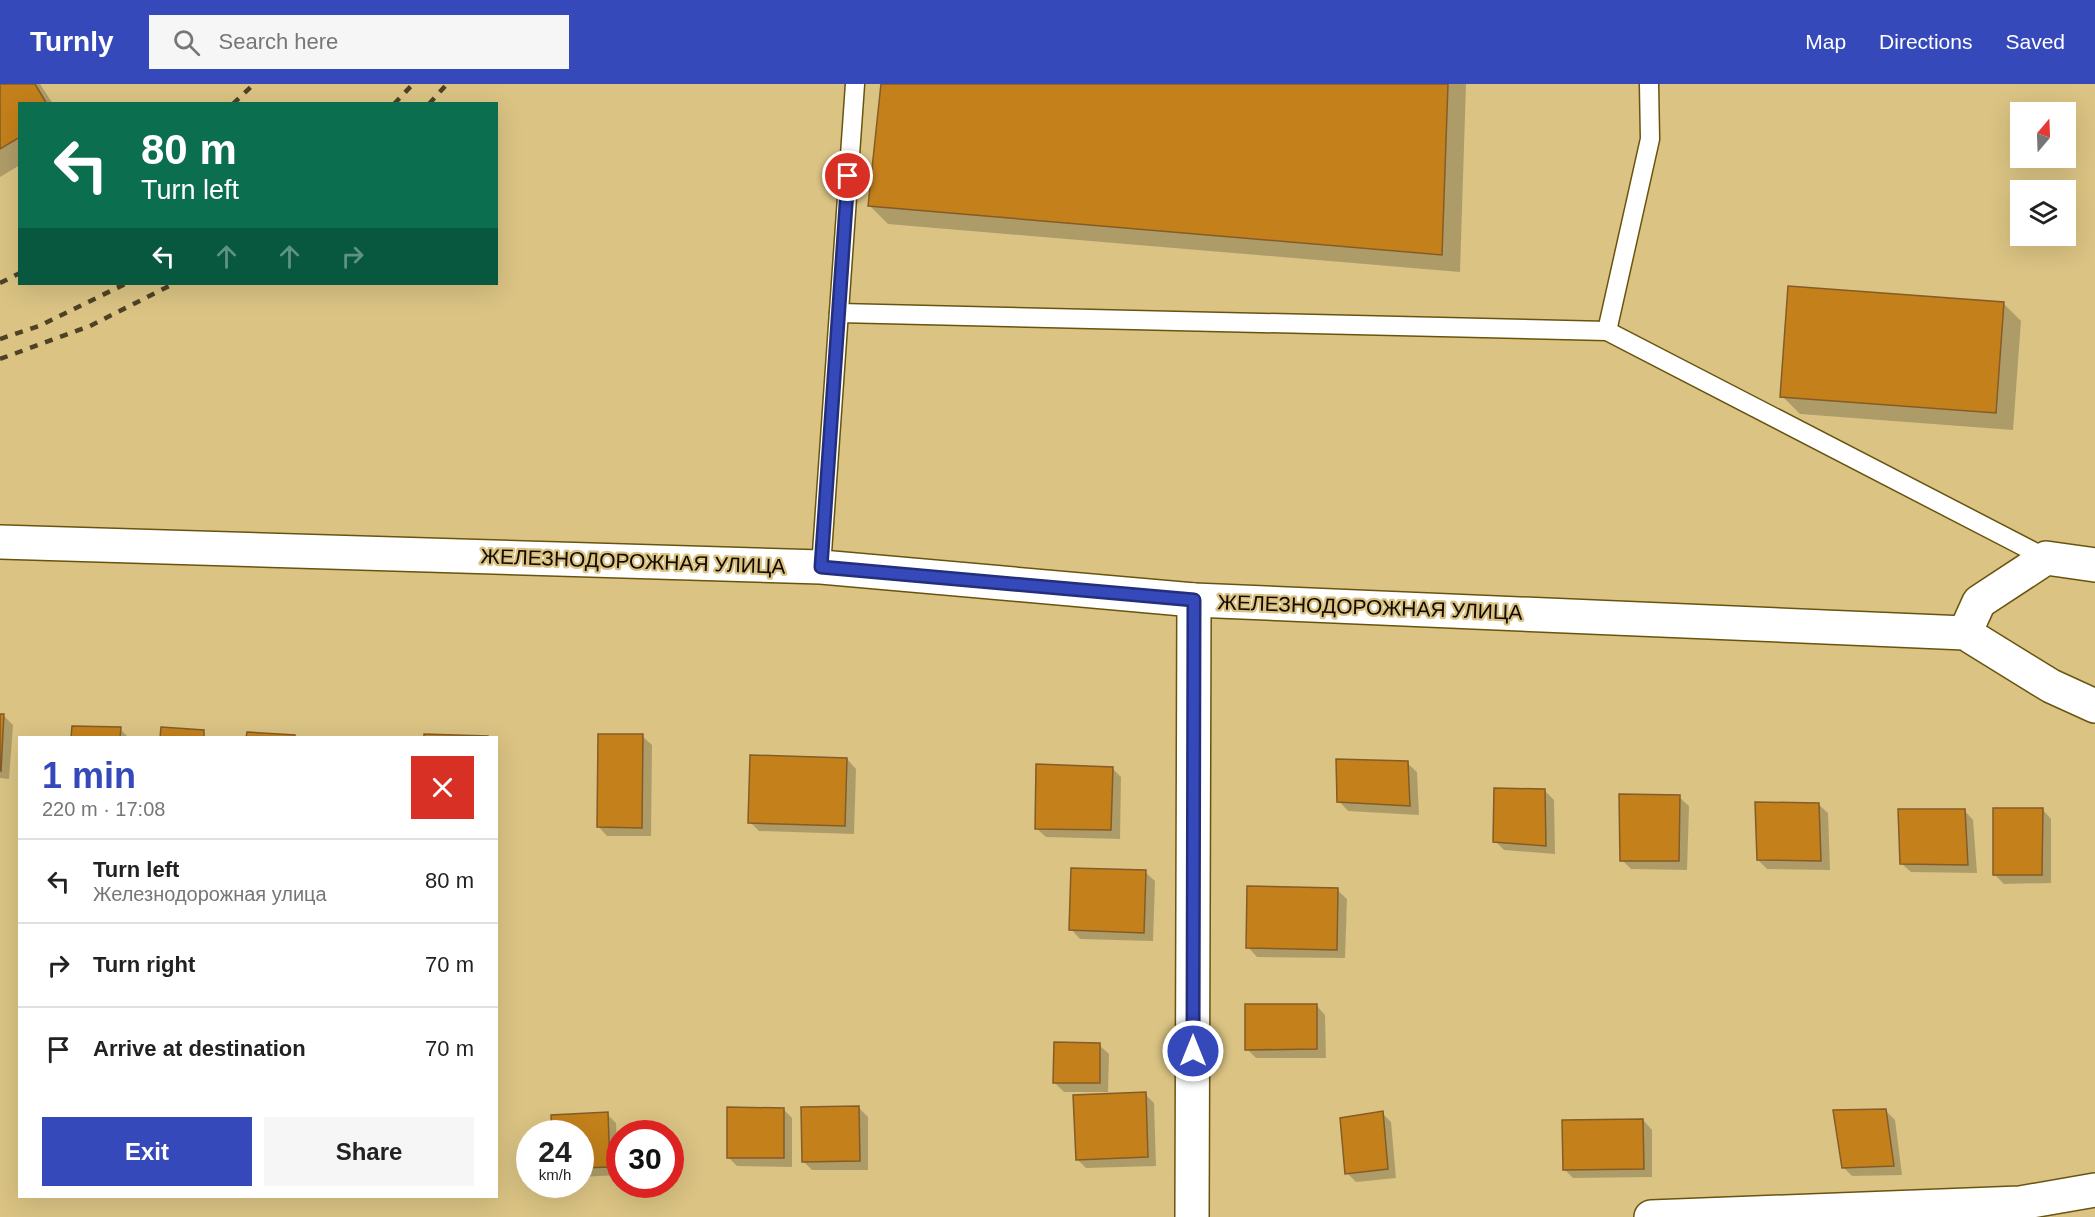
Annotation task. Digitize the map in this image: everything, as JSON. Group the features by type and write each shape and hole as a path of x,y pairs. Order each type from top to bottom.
{"main road":[{"name":"ЖЕЛЕЗНОДОРОЖНАЯ УЛИЦА","path":"0,542 821,567 1194,600 1965,633"},
{"path":"2095,565 2046,558 1978,602 1965,633 2051,686 2095,706"},
{"path":"1192,1217 1194,600"},
{"path":"1652,1217 2020,1203 2095,1190"}],"lane":[{"path":"821,567 855,84"},
{"path":"1607,331 1650,138 1649,84"},
{"path":"839,313 1607,331 2046,558"}],"building":[{"path":"0,84 35,84 46,102 18,102 18,138 0,149"},
{"path":"881,84 1448,84 1442,255 868,206"},
{"path":"1788,286 2004,302 1996,413 1780,397"},
{"path":"0,714 4,714 1,771 0,770"},
{"path":"72,726 121,727 120,736 71,736"},
{"path":"161,727 204,730 204,736 160,736"},
{"path":"247,732 295,735 295,736 246,736"},
{"path":"424,734 488,736 424,736"},
{"path":"598,734 643,734 642,828 597,827"},
{"path":"750,755 847,758 845,826 748,823"},
{"path":"1336,759 1408,761 1410,806 1337,802"},
{"path":"1036,764 1113,767 1111,830 1035,829"},
{"path":"1494,788 1545,789 1546,846 1493,842"},
{"path":"1619,794 1680,795 1679,861 1620,861"},
{"path":"1755,802 1819,803 1821,861 1757,860"},
{"path":"1993,808 2043,808 2042,875 1993,875"},
{"path":"1898,809 1965,809 1968,865 1900,864"},
{"path":"1071,868 1146,870 1144,933 1069,930"},
{"path":"1247,886 1338,888 1337,950 1246,948"},
{"path":"1245,1004 1317,1004 1317,1049 1245,1050"},
{"path":"1054,1042 1100,1043 1100,1083 1053,1083"},
{"path":"1146,1092 1148,1157 1076,1160 1073,1095"},
{"path":"859,1106 860,1161 802,1162 801,1107"},
{"path":"727,1107 784,1108 784,1158 727,1158"},
{"path":"1886,1109 1894,1166 1842,1168 1833,1110"},
{"path":"1383,1111 1388,1169 1345,1174 1340,1118"},
{"path":"608,1112 606,1167 594,1168 594,1120 551,1120 551,1115"},
{"path":"1643,1119 1644,1169 1563,1170 1562,1120"}],"railway":[{"path":"235,102 254,84"},
{"path":"396,102 413,84"},
{"path":"431,102 447,84"},
{"path":"0,283 18,274"},
{"path":"0,339 39,326 123,285"},
{"path":"0,359 90,326 171,285"}],"route":[{"path":"848,176 821,567 1194,600 1193,1051"}]}
